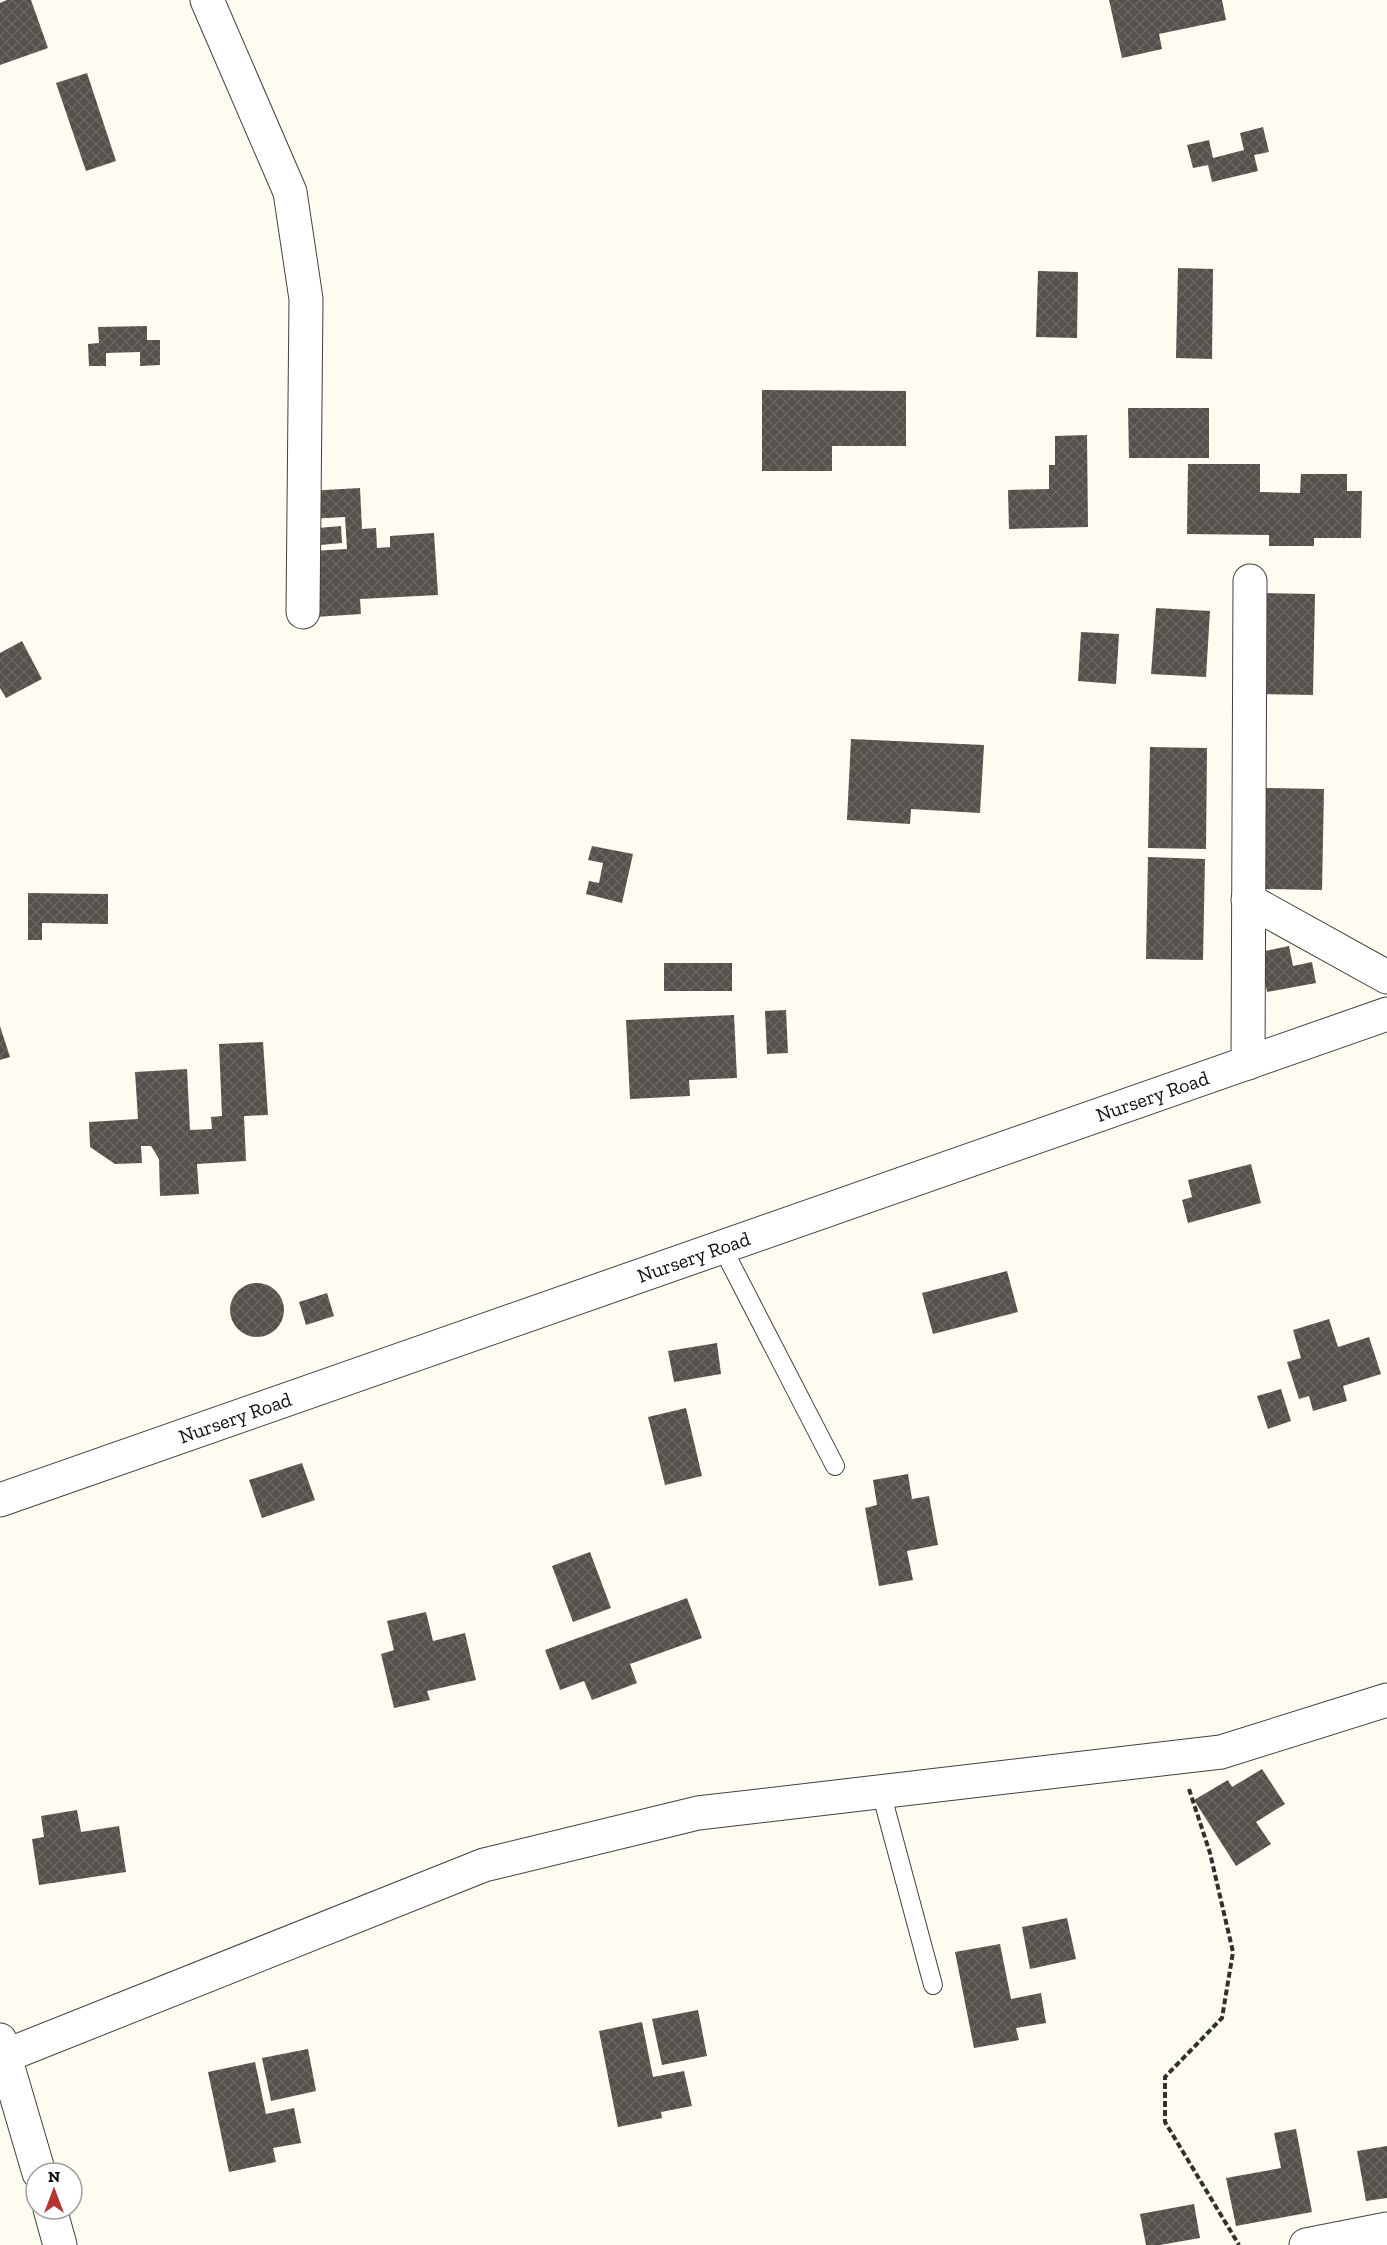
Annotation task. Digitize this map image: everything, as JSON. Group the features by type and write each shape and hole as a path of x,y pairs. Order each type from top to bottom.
{"street":[{"path":"207,0 290,192 306,299 303,612"},
{"path":"1248,1063 1250,581"},
{"path":"1248,900 1387,978"},
{"name":"Nursery Road","path":"0,1500 1387,1014"},
{"path":"35,2161 2,2048 484,1864 698,1813 1221,1752 1387,1700"},
{"path":"53,2221 60,2245"},
{"path":"1306,2245 1387,2229"}],"lane":[{"path":"722,1247 835,1466"},
{"path":"881,1792 933,1985"}],"path":[{"path":"1178,1757 1210,1853 1233,1952 1222,2018 1165,2077 1165,2122 1239,2245"}],"building":[{"path":"7,0 31,0 48,48 0,65 0,3"},
{"path":"1109,0 1222,0 1226,20 1159,34 1162,49 1122,58"},
{"path":"87,73 116,161 86,171 56,83"},
{"path":"1263,127 1269,152 1254,155 1258,171 1212,182 1208,165 1193,168 1187,145 1209,140 1213,158 1244,150 1240,133"},
{"path":"1178,268 1213,269 1212,359 1176,358"},
{"path":"1038,271 1078,272 1077,338 1036,337"},
{"path":"147,326 147,340 160,340 160,365 140,366 140,352 106,353 106,366 89,366 88,344 99,343 98,327"},
{"path":"762,390 906,391 906,446 832,446 832,471 762,471"},
{"path":"1128,408 1209,408 1209,458 1129,458"},
{"path":"1087,435 1088,527 1009,529 1008,490 1049,489 1049,465 1055,465 1055,436"},
{"path":"1188,464 1260,464 1260,492 1300,493 1301,474 1347,474 1347,491 1362,491 1361,538 1314,538 1314,546 1269,546 1269,535 1187,534"},
{"path":"360,488 362,529 376,528 377,548 390,547 390,536 434,533 438,595 360,599 361,614 315,617 311,551 347,549 345,517 309,519 307,491"},
{"path":"341,526 342,543 320,545 318,528"},
{"path":"1257,593 1315,594 1313,695 1256,694"},
{"path":"1156,608 1210,611 1206,677 1151,674"},
{"path":"1081,632 1119,634 1116,684 1078,681"},
{"path":"22,641 42,679 6,698 0,688 0,653"},
{"path":"851,739 984,745 980,813 911,809 910,824 847,820"},
{"path":"1150,747 1207,748 1206,849 1148,848"},
{"path":"1266,788 1324,789 1322,890 1264,889"},
{"path":"592,846 633,854 622,903 586,894 589,881 599,883 603,863 588,860"},
{"path":"1148,857 1205,859 1203,960 1146,959"},
{"path":"28,893 108,894 108,924 42,923 42,940 28,940"},
{"path":"1289,946 1293,966 1312,962 1316,983 1267,992 1260,952"},
{"path":"664,963 732,963 732,991 664,991"},
{"path":"786,1010 788,1053 767,1054 765,1011"},
{"path":"734,1015 737,1078 689,1080 690,1096 630,1099 626,1020"},
{"path":"0,1026 10,1057 0,1060"},
{"path":"263,1042 268,1115 244,1116 246,1161 197,1164 199,1194 160,1196 159,1159 151,1146 141,1146 142,1163 115,1164 90,1147 89,1122 138,1119 135,1072 187,1069 190,1130 212,1129 211,1117 222,1116 219,1044"},
{"path":"1251,1164 1261,1203 1188,1223 1182,1200 1192,1197 1188,1180"},
{"path":"1007,1271 1018,1312 933,1334 922,1293"},
{"path":"252,1283 262,1283 272,1287 280,1295 284,1310 280,1325 272,1333 262,1337 252,1337 242,1333 234,1325 230,1315 230,1305 234,1295 242,1287"},
{"path":"327,1293 334,1316 306,1325 299,1302"},
{"path":"1329,1319 1338,1347 1369,1337 1381,1374 1343,1386 1347,1401 1313,1411 1309,1396 1299,1399 1287,1362 1301,1358 1293,1330"},
{"path":"717,1343 721,1374 674,1382 668,1351"},
{"path":"1281,1389 1291,1421 1268,1429 1257,1396"},
{"path":"686,1408 702,1476 665,1485 648,1417"},
{"path":"302,1463 315,1500 262,1518 249,1480"},
{"path":"908,1474 912,1499 929,1496 938,1545 907,1551 913,1580 879,1586 865,1508 877,1505 873,1480"},
{"path":"590,1552 611,1608 573,1622 552,1566"},
{"path":"687,1598 702,1638 630,1664 637,1683 592,1700 584,1681 560,1690 545,1650"},
{"path":"426,1612 433,1641 465,1633 476,1680 427,1691 430,1700 394,1708 381,1654 394,1650 387,1621"},
{"path":"1262,1769 1285,1804 1256,1822 1271,1844 1236,1866 1194,1800 1228,1780 1232,1787"},
{"path":"77,1810 81,1832 119,1826 126,1872 39,1885 32,1839 44,1837 41,1816"},
{"path":"1067,1918 1076,1959 1030,1969 1022,1927"},
{"path":"1000,1944 1011,1999 1041,1993 1046,2023 1016,2028 1019,2040 974,2048 955,1952"},
{"path":"698,2010 707,2056 662,2065 652,2019"},
{"path":"642,2022 653,2077 684,2071 692,2106 661,2112 662,2118 618,2127 599,2031"},
{"path":"308,2049 316,2091 271,2101 262,2058"},
{"path":"255,2062 266,2114 294,2108 301,2143 273,2148 276,2162 229,2172 208,2072"},
{"path":"1296,2129 1312,2212 1236,2226 1226,2178 1281,2168 1274,2133"},
{"path":"1387,2146 1387,2198 1366,2201 1357,2151"},
{"path":"1194,2204 1200,2238 1146,2245 1140,2214"}]}
